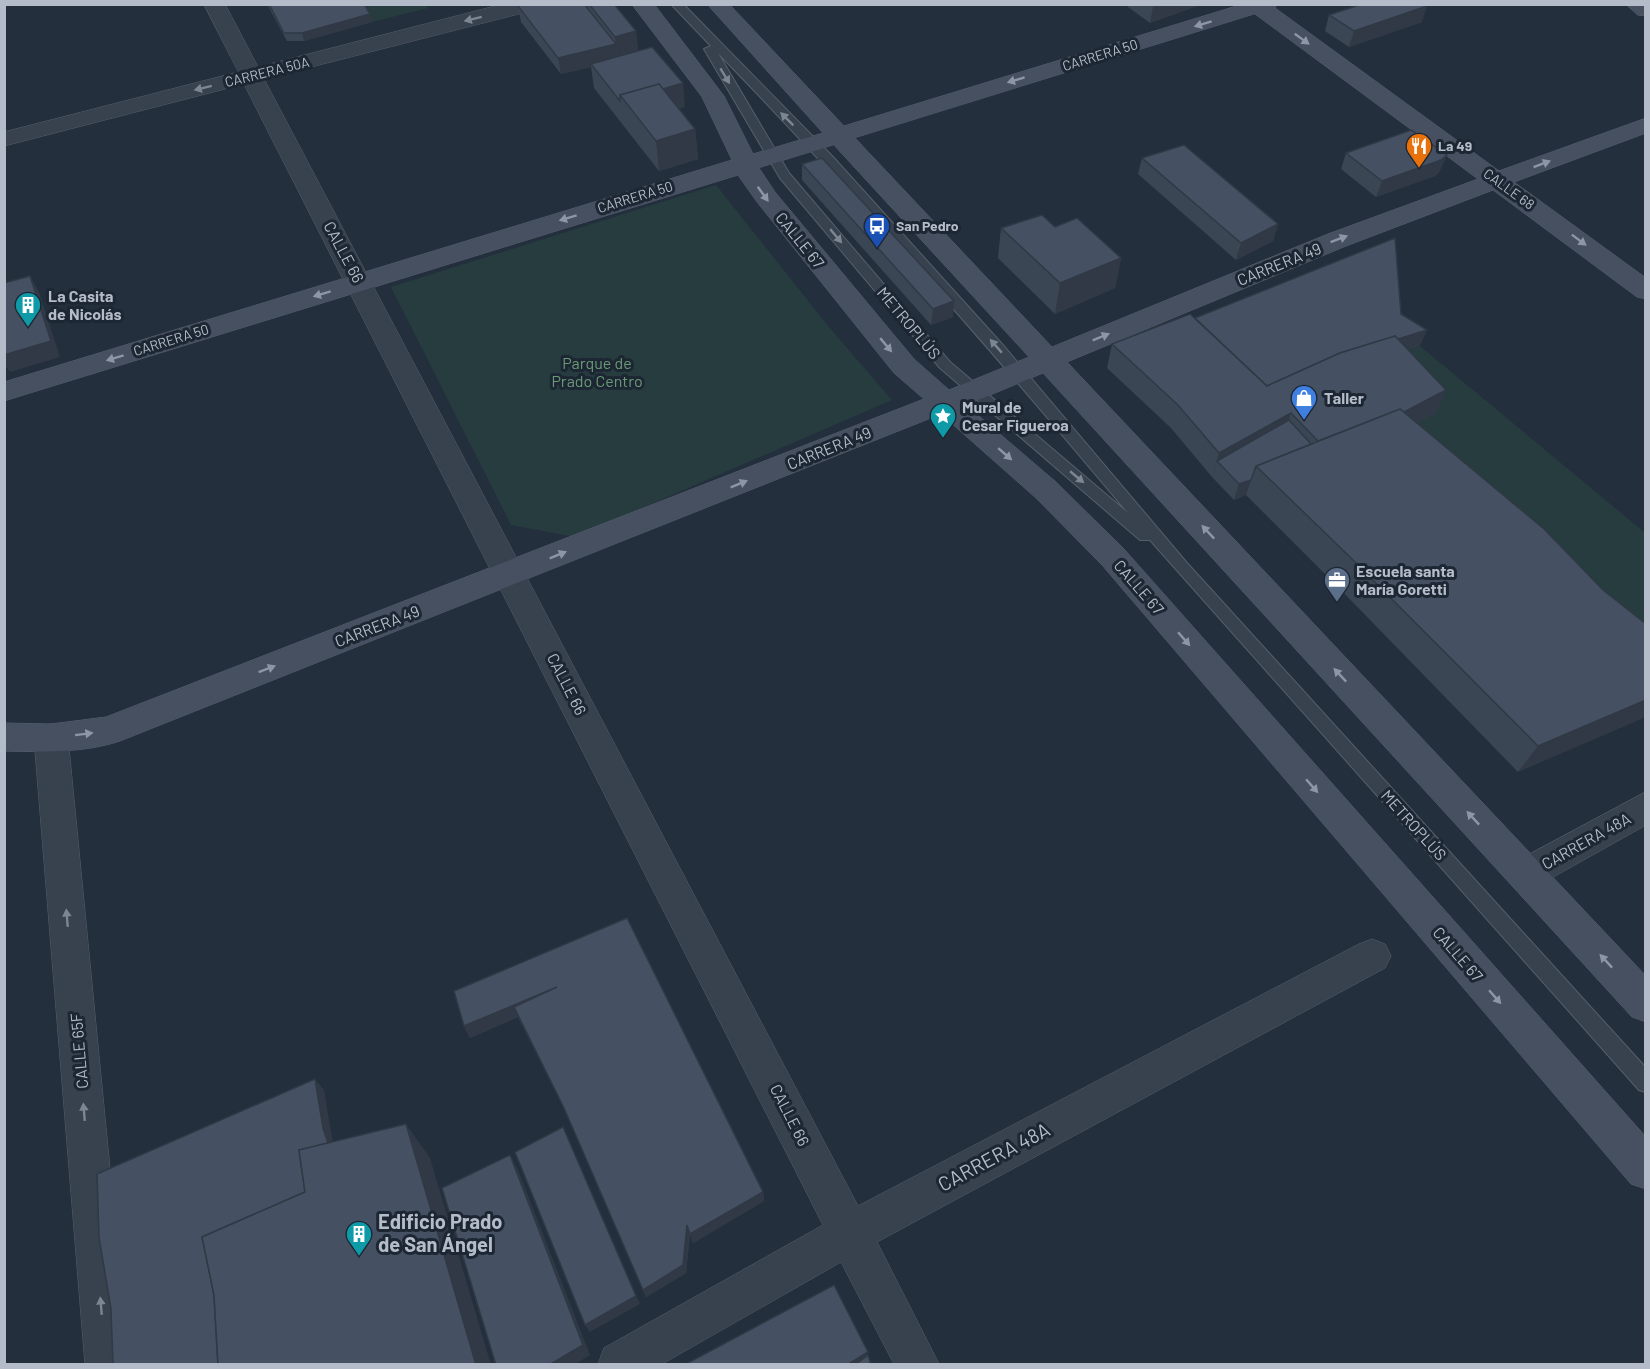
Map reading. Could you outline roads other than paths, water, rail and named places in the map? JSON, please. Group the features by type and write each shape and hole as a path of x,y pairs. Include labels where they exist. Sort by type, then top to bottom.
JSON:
{"street":[{"name":"CALLE 66","path":"214,4 851,1233 916,1365"},
{"name":"CARRERA 50A","path":"4,139 530,4"},
{"name":"CALLE 67","path":"642,4 713,96 744,163 777,212 897,357 960,397 1046,490 1113,557 1646,1169"},
{"path":"717,4 824,138 1047,360 1646,1004"},
{"path":"1636,4 1646,10"},
{"name":"CARRERA 50","path":"4,392 1260,5"},
{"name":"CALLE 68","path":"1260,5 1646,291"},
{"name":"CARRERA 49","path":"4,737 51,738 108,731 960,397 1337,240 1646,124"},
{"name":"CALLE 65F","path":"51,738 107,1365"},
{"name":"CARRERA 48A","path":"1526,874 1646,807"},
{"name":"CARRERA 48A","path":"620,1365 851,1233 1372,956"}],"lane":[{"name":"METROPLÚS","path":"676,4 696,26 824,138 1182,567 1646,1083"},
{"name":"METROPLÚS","path":"696,26 784,174 945,365 960,397 1182,567"}],"place":[{"name":"La 49","path":"1419,169"},
{"name":"San Pedro","path":"877,249"},
{"name":"La Casita de Nicolás","path":"28,328"},
{"name":"Taller","path":"1304,421"},
{"name":"Mural de Cesar Figueroa","path":"943,439"},
{"name":"Escuela santa María Goretti","path":"1337,603"},
{"name":"Edificio Prado de San Ángel","path":"359,1257"}],"park label":[{"name":"Parque de Prado Centro","path":"597,372"}]}
